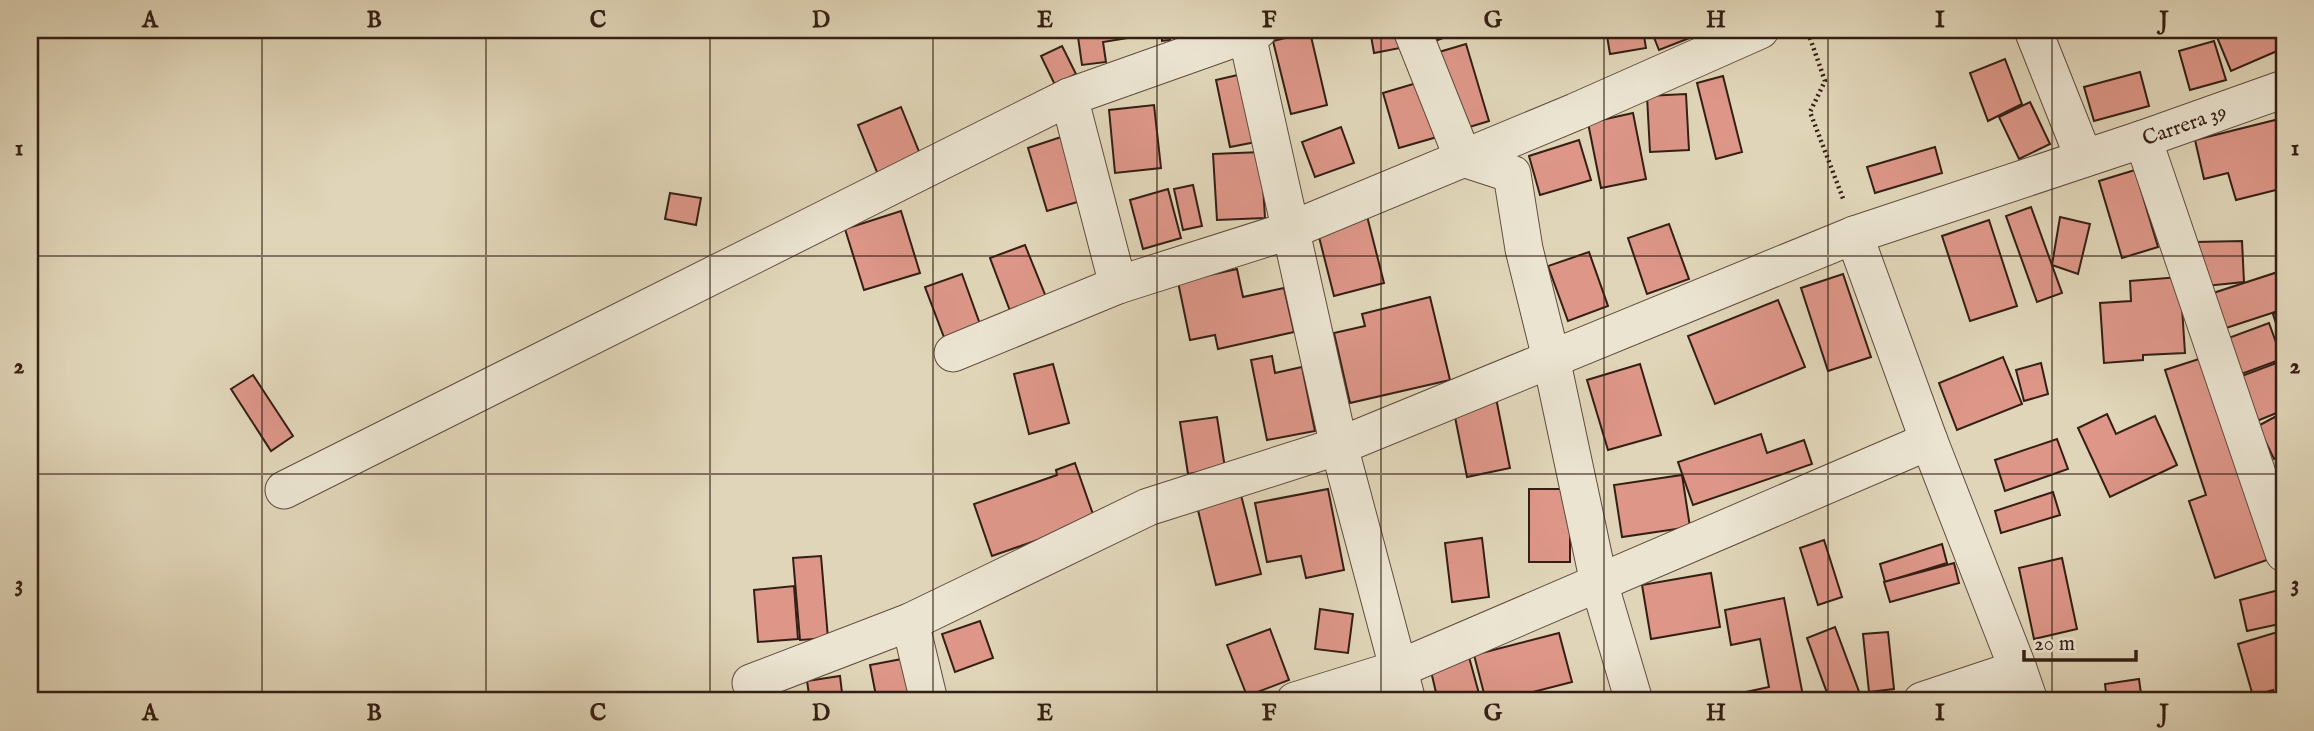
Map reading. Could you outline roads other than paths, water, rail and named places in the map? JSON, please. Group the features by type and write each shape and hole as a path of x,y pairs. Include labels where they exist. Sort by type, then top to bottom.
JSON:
{"street":[{"path":"1412,30 1463,158"},
{"path":"953,353 1118,285 1292,230 1575,112 1760,30"},
{"path":"2033,30 2084,158"},
{"path":"284,490 1069,97 1253,33 1339,446 1402,685"},
{"name":"Carrera 39","path":"751,683 910,622 1148,506 1339,446 1854,235 2284,89"},
{"path":"1069,97 1118,285"},
{"path":"2143,139 2284,554"},
{"path":"1463,158 1512,174 1524,249 1551,358 1599,583 1634,701"},
{"path":"1854,235 1929,441 2023,685 1922,701"},
{"path":"1295,701 1402,685 1599,583 1929,441"},
{"path":"910,622 929,701"}]}
